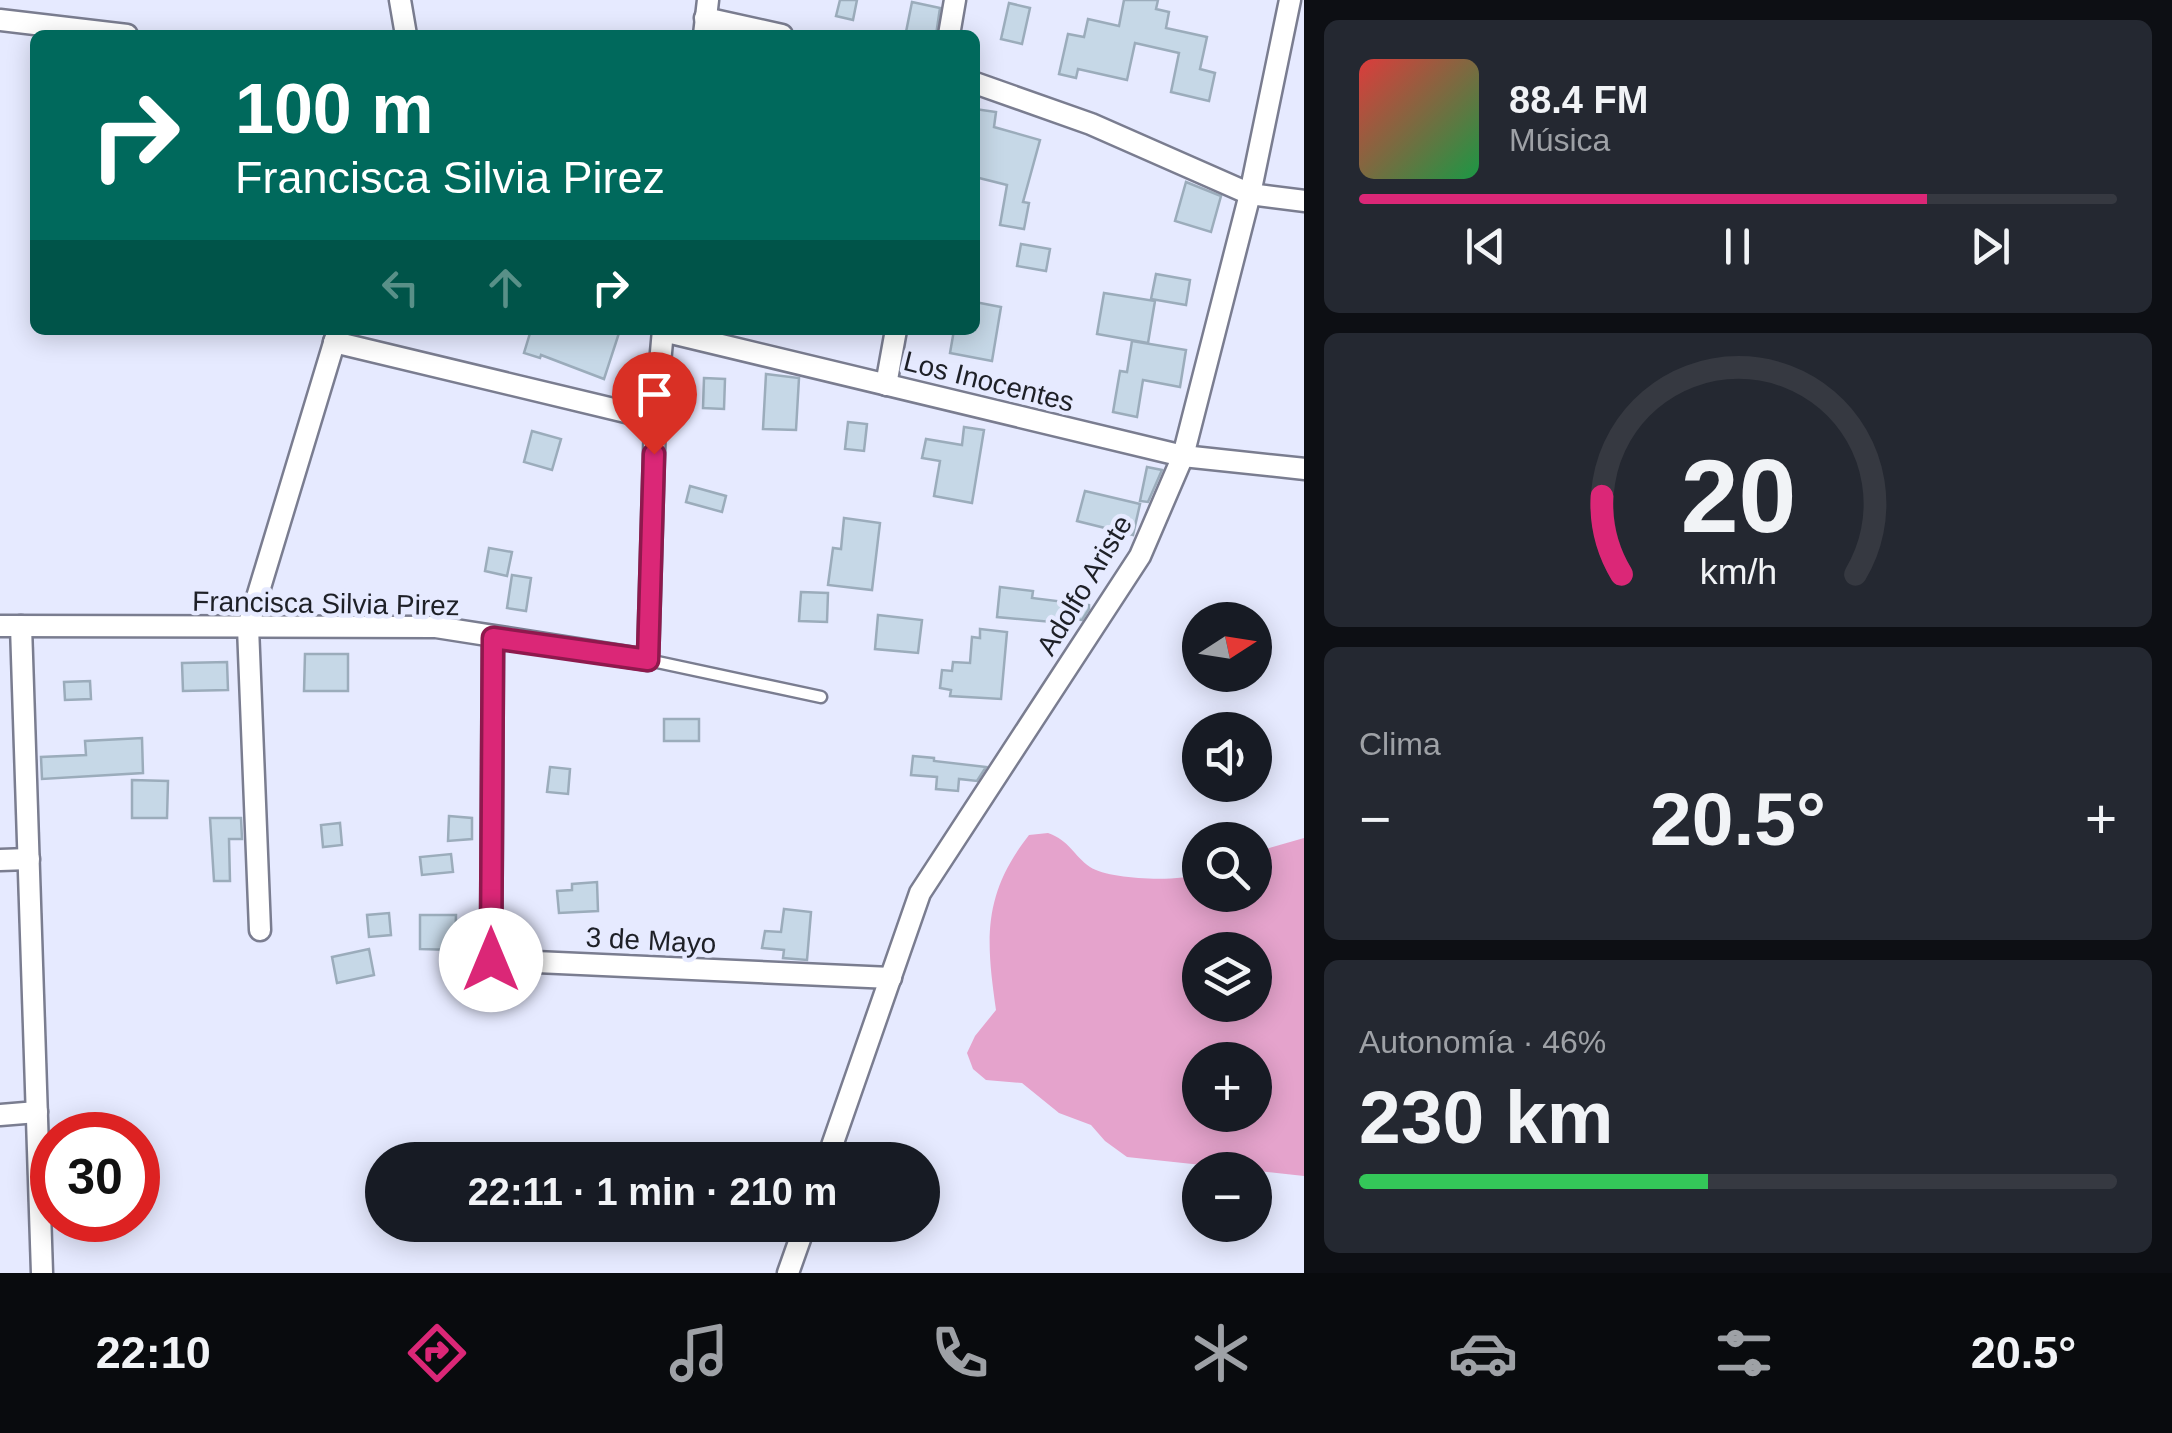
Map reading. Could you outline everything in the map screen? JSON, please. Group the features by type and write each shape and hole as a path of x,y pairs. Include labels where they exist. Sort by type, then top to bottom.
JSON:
{"street":[{"path":"400,0 405,30"},
{"path":"950,30 955,0"},
{"name":"Adolfo Ariste","path":"834,1142 920,893 1140,556 1183,456 1250,194 1290,0"},
{"path":"706,18 760,30"},
{"path":"0,20 85,30"},
{"path":"980,84 1091,124 1250,194 1304,201"},
{"path":"648,660 655,419 663,335"},
{"name":"Los Inocentes","path":"683,335 1183,456 1304,469"},
{"path":"886,385 895,335"},
{"path":"260,930 248,627 336,336 655,419"},
{"path":"11,626 29,859 37,1112"},
{"name":"Francisca Silvia Pirez","path":"11,626 436,627 648,660"},
{"name":"3 de Mayo","path":"493,638 491,960 891,978"},
{"path":"0,860 29,859"},
{"path":"0,1115 30,1113"},
{"path":"41,1242 42,1273"},
{"path":"788,1273 799,1242"}],"lane":[{"path":"648,660 821,696"}],"shaded area":[{"path":"1048,833 1100,871 1128,877 1182,878 1182,912 1272,912 1272,847 1304,838 1304,1176 1272,1173 1272,1152 1182,1152 1182,1163 1127,1157 1091,1125 1059,1113 1022,1083 986,1080 973,1069 967,1053 996,1010 990,962 991,919 995,898 1029,835"}],"building":[{"path":"840,0 857,0 853,20 836,16"},
{"path":"1124,0 1158,0 1156,9 1169,12 1166,28 1207,37 1200,69 1215,73 1209,101 1171,92 1179,53 1135,43 1127,80 1078,69 1076,78 1059,74 1068,34 1084,37 1088,19 1119,26"},
{"path":"912,2 940,8 937,30 906,30"},
{"path":"1009,3 1030,8 1022,44 1001,39"},
{"path":"980,110 996,112 994,127 1040,140 1023,202 1029,203 1024,229 1000,225 1007,185 980,178"},
{"path":"1186,182 1221,196 1211,232 1175,221"},
{"path":"1021,244 1050,249 1046,271 1017,266"},
{"path":"1156,274 1190,280 1186,305 1151,299"},
{"path":"1104,293 1155,301 1148,343 1097,334"},
{"path":"980,303 1001,307 992,361 950,353 953,335 980,335"},
{"path":"529,335 618,335 604,379 541,355 540,358 524,353"},
{"path":"1132,341 1186,350 1180,387 1143,380 1137,417 1113,412 1120,371 1127,372"},
{"path":"766,374 799,378 796,430 763,429"},
{"path":"704,378 725,379 724,409 703,408"},
{"path":"848,422 867,424 864,451 845,449"},
{"path":"964,427 984,430 972,503 934,496 940,461 922,458 926,439 962,445"},
{"path":"532,431 561,439 552,470 524,462"},
{"path":"1147,467 1162,470 1148,502 1140,501"},
{"path":"690,486 726,496 722,512 686,502"},
{"path":"1085,491 1140,504 1133,535 1077,521"},
{"path":"844,518 880,523 872,590 828,585 833,548 841,549"},
{"path":"489,548 512,552 507,576 485,571"},
{"path":"512,575 531,578 526,611 507,608"},
{"path":"1000,587 1033,591 1032,598 1089,605 1089,609 1082,620 1053,617 1052,622 997,617"},
{"path":"801,592 828,593 827,622 799,621"},
{"path":"878,615 922,620 918,653 875,649"},
{"path":"980,629 1007,632 1001,699 950,696 951,690 940,688 942,670 952,671 953,662 970,663 972,637 980,638"},
{"path":"305,654 348,654 348,691 304,691"},
{"path":"227,662 228,690 183,691 182,663"},
{"path":"90,681 91,699 65,700 64,682"},
{"path":"664,719 699,719 699,741 664,741"},
{"path":"142,738 143,773 42,779 41,757 86,755 85,741"},
{"path":"913,756 986,767 977,781 959,779 958,791 936,789 937,777 911,775"},
{"path":"550,767 570,769 568,794 547,792"},
{"path":"132,780 168,781 167,818 132,818"},
{"path":"449,816 472,818 472,839 448,841"},
{"path":"210,818 241,818 242,839 229,839 230,881 214,881"},
{"path":"340,823 342,845 323,847 321,825"},
{"path":"451,854 453,872 422,875 420,857"},
{"path":"597,882 598,911 559,913 557,891 572,890 572,884"},
{"path":"784,909 811,912 807,960 783,958 784,950 762,948 765,931 781,932"},
{"path":"389,913 391,935 369,937 367,915"},
{"path":"420,915 456,915 455,950 420,949"},
{"path":"369,949 374,975 337,983 332,957"}],"route":[{"path":"491,960 493,638 648,660 654,454"}]}
